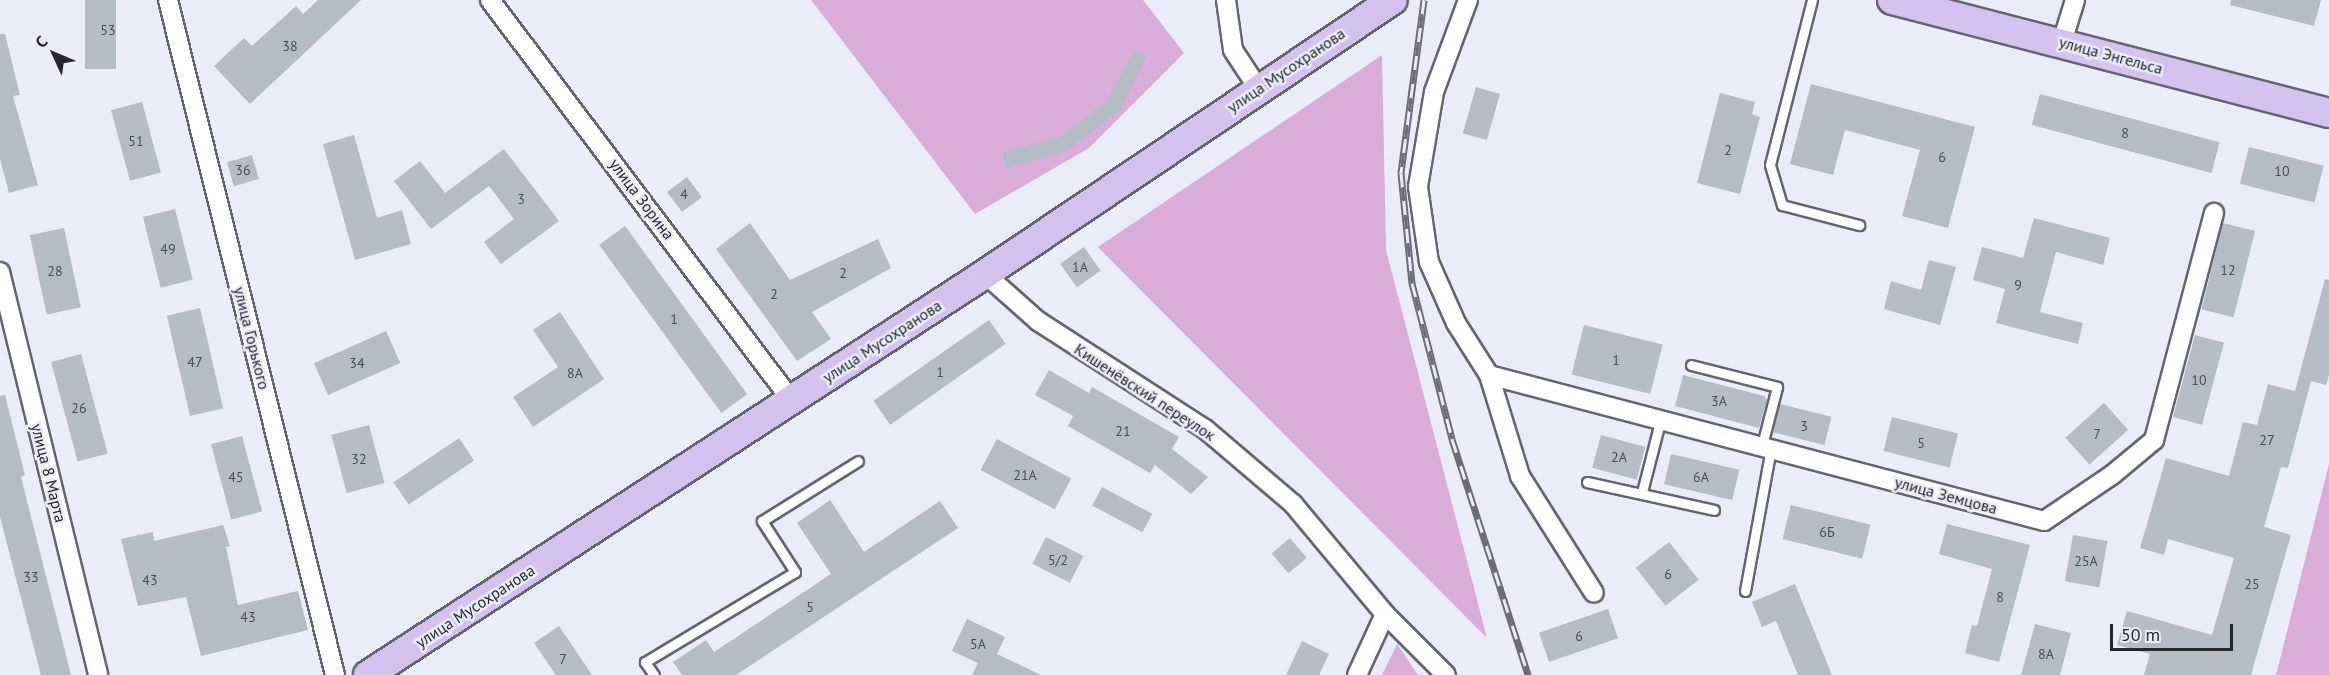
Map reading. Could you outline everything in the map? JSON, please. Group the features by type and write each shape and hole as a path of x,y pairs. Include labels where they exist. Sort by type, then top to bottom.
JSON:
{"main road":[{"name":"улица Мусохранова","path":"368,675 985,274 1258,88 1392,0"},
{"name":"улица Энгельса","path":"1892,0 2329,112"}],"street":[{"name":"улица Горького","path":"168,0 335,675"},
{"name":"улица Зорина","path":"490,0 792,401"},
{"path":"1226,0 1233,50 1258,88"},
{"path":"1468,0 1434,92 1418,187 1429,262 1456,323 1489,375 1520,476 1594,593"},
{"path":"2062,42 2074,0"},
{"name":"улица Земцова","path":"1489,375 1661,418 2044,521 2112,475 2154,440 2214,213"},
{"name":"улица 8 Марта","path":"0,272 98,675"},
{"name":"Кишенёвский переулок","path":"985,274 1038,321 1205,429 1293,504 1385,614 1446,675"},
{"path":"1357,675 1385,614"}],"lane":[{"path":"1812,0 1770,165 1782,205 1859,225"},
{"path":"1691,365 1778,387 1766,446 1745,591"},
{"path":"1642,492 1661,418"},
{"path":"654,675 645,662 795,572 762,521 858,461"},
{"path":"1587,482 1642,492 1714,510"}],"shaded area":[{"path":"811,0 1143,0 1184,53 1089,148 975,214"},
{"path":"1382,55 1386,250 1487,638 1098,247"},
{"path":"2329,464 2329,675 2276,675"},
{"path":"1397,644 1418,675 1382,675"}],"building":[{"path":"85,0 116,0 116,69 85,69"},
{"path":"318,0 361,0 250,104 214,66 244,38 252,46 296,6 303,14"},
{"path":"2231,0 2321,0 2314,26 2230,5"},
{"path":"0,34 5,34 20,95 13,96 38,185 9,193 0,159"},
{"path":"1134,51 1146,57 1119,112 1068,150 1006,169 1003,153 1060,137 1107,101"},
{"path":"1811,84 1975,127 1948,228 1902,216 1920,150 1845,130 1833,175 1790,164"},
{"path":"1476,87 1500,94 1487,140 1463,133"},
{"path":"1720,93 1755,102 1752,114 1760,117 1740,194 1697,183"},
{"path":"2040,94 2220,142 2211,173 2032,125"},
{"path":"142,102 161,173 130,181 111,110"},
{"path":"354,135 377,218 402,210 411,244 355,260 323,144"},
{"path":"2249,147 2324,166 2315,202 2240,184"},
{"path":"504,149 559,221 501,264 484,242 514,219 489,186 431,229 394,181 420,161 445,193"},
{"path":"252,155 259,179 234,186 227,162"},
{"path":"687,177 702,197 682,212 667,192"},
{"path":"175,209 193,280 161,288 143,217"},
{"path":"2034,218 2110,238 2103,265 2056,252 2040,312 2083,323 2078,344 1996,323 2005,289 1973,280 1982,247 2023,258"},
{"path":"750,223 790,280 878,239 891,268 812,312 831,339 797,361 716,249"},
{"path":"2223,223 2255,231 2233,317 2201,309"},
{"path":"625,226 747,394 721,413 599,245"},
{"path":"64,228 81,307 47,315 30,235"},
{"path":"1084,247 1101,271 1077,287 1060,264"},
{"path":"1929,260 1956,267 1940,325 1884,309 1891,281 1921,290"},
{"path":"2325,279 2329,280 2329,375 2326,385 2311,381 2288,468 2281,467 2264,527 2291,535 2251,675 2144,675 2150,654 2117,645 2127,611 2212,635 2234,558 2168,539 2164,555 2140,548 2166,458 2229,476 2243,422 2257,425 2268,384 2295,391"},
{"path":"200,308 223,408 190,416 167,316"},
{"path":"560,312 604,379 533,427 513,397 558,367 533,330"},
{"path":"989,320 1006,344 890,425 873,401"},
{"path":"1584,325 1663,345 1650,394 1572,374"},
{"path":"386,331 400,363 328,395 314,363"},
{"path":"2195,335 2224,343 2202,425 2173,417"},
{"path":"81,354 108,453 78,462 51,362"},
{"path":"1049,370 1089,393 1092,387 1179,437 1172,449 1208,477 1191,494 1155,465 1150,473 1068,426 1073,416 1035,395"},
{"path":"1683,375 1764,396 1767,400 1759,428 1675,406"},
{"path":"5,395 25,475 21,477 71,675 41,675 0,517 0,396"},
{"path":"2104,403 2128,430 2089,465 2065,438"},
{"path":"1780,404 1831,417 1824,445 1773,432"},
{"path":"1892,417 1958,433 1950,467 1884,451"},
{"path":"369,425 385,483 347,493 331,435"},
{"path":"1601,435 1645,447 1637,480 1592,468"},
{"path":"242,436 262,511 231,520 211,444"},
{"path":"459,438 474,460 409,505 394,482"},
{"path":"997,439 1071,478 1055,509 981,470"},
{"path":"1671,454 1739,470 1732,500 1664,484"},
{"path":"1102,487 1152,514 1142,532 1092,506"},
{"path":"830,500 864,552 940,501 958,528 736,675 682,675 673,662 706,640 714,652 831,574 797,523"},
{"path":"1791,505 1871,525 1862,559 1783,539"},
{"path":"1947,524 2030,545 1999,662 1965,653 1972,625 1977,626 1992,569 1939,554"},
{"path":"223,525 230,546 226,547 238,605 298,591 308,630 201,656 186,597 138,606 121,539 153,532 154,541"},
{"path":"2073,535 2107,541 2099,587 2065,581"},
{"path":"1046,537 1083,556 1070,583 1032,564"},
{"path":"1290,538 1307,558 1288,573 1272,553"},
{"path":"1669,542 1699,580 1665,606 1636,568"},
{"path":"1795,584 1832,675 1798,675 1776,621 1762,627 1752,602"},
{"path":"1608,609 1618,638 1549,662 1539,633"},
{"path":"967,619 1005,637 997,654 1041,675 972,675 978,663 952,651"},
{"path":"2035,624 2071,633 2060,675 2021,675"},
{"path":"559,626 592,675 556,675 534,643"},
{"path":"1302,641 1329,654 1319,675 1286,675"}],"railway":[{"path":"1424,0 1401,173 1412,283 1452,439 1528,675"}]}
